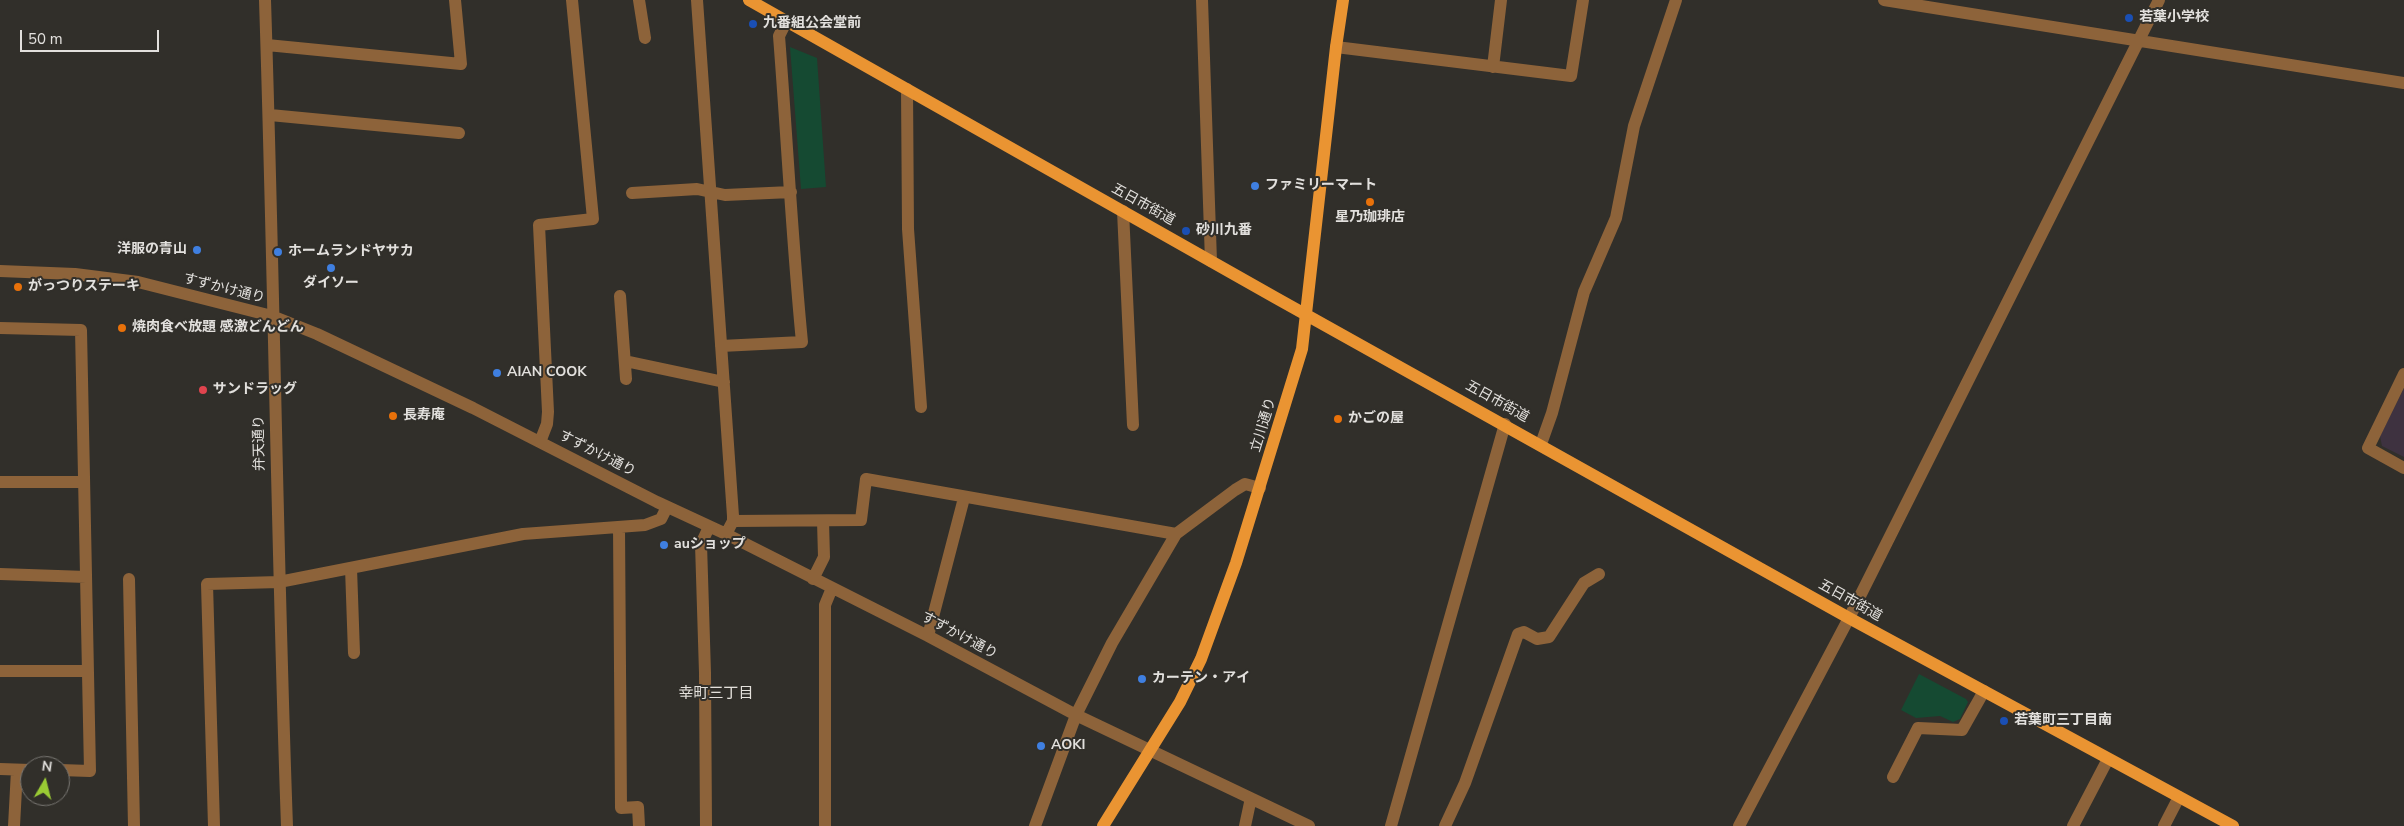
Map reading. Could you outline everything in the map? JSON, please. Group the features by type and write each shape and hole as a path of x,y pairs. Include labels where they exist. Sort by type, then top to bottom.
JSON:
{"main road":[{"name":"五日市街道","path":"749,0 1306,315 1541,444 1850,618 2232,826"},
{"name":"立川通り","path":"1102,826 1180,702 1201,658 1236,563 1302,349 1343,0"}],"street":[{"name":"弁天通り","path":"266,0 270,115 278,582 287,826"},
{"path":"267,45 461,64 454,0"},
{"path":"540,442 547,424 548,412 539,225 593,219 572,0"},
{"path":"639,0 645,38"},
{"path":"697,0 733,521 726,534"},
{"path":"1202,0 1210,261"},
{"path":"1493,67 1502,0"},
{"path":"1336,47 1571,76 1583,0"},
{"path":"1541,444 1552,413 1584,292 1616,218 1634,126 1676,0"},
{"path":"1884,0 2404,82"},
{"path":"1739,826 1850,618 2159,0"},
{"path":"721,346 802,342 795,272 780,36 787,20"},
{"path":"907,89 908,229 921,407"},
{"path":"270,115 459,133"},
{"path":"632,192 697,189 725,195 791,192"},
{"path":"1123,211 1133,425"},
{"name":"すずかけ通り","path":"0,271 75,274 138,282 272,316 392,369 928,636 1076,715 1152,749 1309,826"},
{"path":"620,296 626,379"},
{"path":"0,328 80,330 90,770 70,770"},
{"path":"625,361 724,382"},
{"path":"2404,374 2368,448 2404,468"},
{"path":"1391,826 1505,424"},
{"path":"733,521 861,520 866,480 1176,534"},
{"path":"0,482 84,482"},
{"path":"1035,826 1076,715 1112,643 1176,534 1245,484 1260,488"},
{"path":"928,636 964,498"},
{"path":"214,826 207,584 278,582 523,534 645,524 662,519 667,507"},
{"path":"813,579 824,557 823,521"},
{"path":"619,527 621,808 638,807 639,826"},
{"path":"706,826 702,544 709,527"},
{"path":"351,568 354,653"},
{"path":"0,574 86,577"},
{"path":"1446,826 1465,783 1518,634 1524,632 1537,639 1549,637 1584,583 1599,574"},
{"path":"129,579 134,826"},
{"path":"825,826 824,605 832,588"},
{"path":"0,671 88,672"},
{"path":"1893,777 1918,728 1962,730 1984,691"},
{"path":"2073,826 2108,759"},
{"path":"0,769 20,770"},
{"path":"14,826 16,770"},
{"path":"2164,826 2179,797"},
{"path":"1245,826 1251,798"}],"shaded area":[{"path":"2404,388 2404,457 2382,446 2380,436"}],"green space":[{"path":"790,47 817,58 826,187 801,189"},
{"path":"1919,674 1966,699 1968,702 1960,719 1953,722 1940,716 1916,718 1901,710"}],"place":[{"name":"若葉小学校","path":"2129,18"},
{"name":"九番組公会堂前","path":"753,24"},
{"name":"ファミリーマート","path":"1255,186"},
{"name":"星乃珈琲店","path":"1370,202"},
{"name":"砂川九番","path":"1186,231"},
{"name":"洋服の青山","path":"197,250"},
{"name":"ホームランドヤサカ","path":"278,252"},
{"name":"ダイソー","path":"331,268"},
{"name":"がっつりステーキ","path":"18,287"},
{"name":"焼肉食べ放題 感激どんどん","path":"122,328"},
{"name":"AIAN COOK","path":"497,373"},
{"name":"サンドラッグ","path":"203,390"},
{"name":"長寿庵","path":"393,416"},
{"name":"かごの屋","path":"1338,419"},
{"name":"auショップ","path":"664,545"},
{"name":"カーテン・アイ","path":"1142,679"},
{"name":"若葉町三丁目南","path":"2004,721"},
{"name":"AOKI","path":"1041,746"}],"district":[{"name":"幸町三丁目","path":"716,694"}]}
